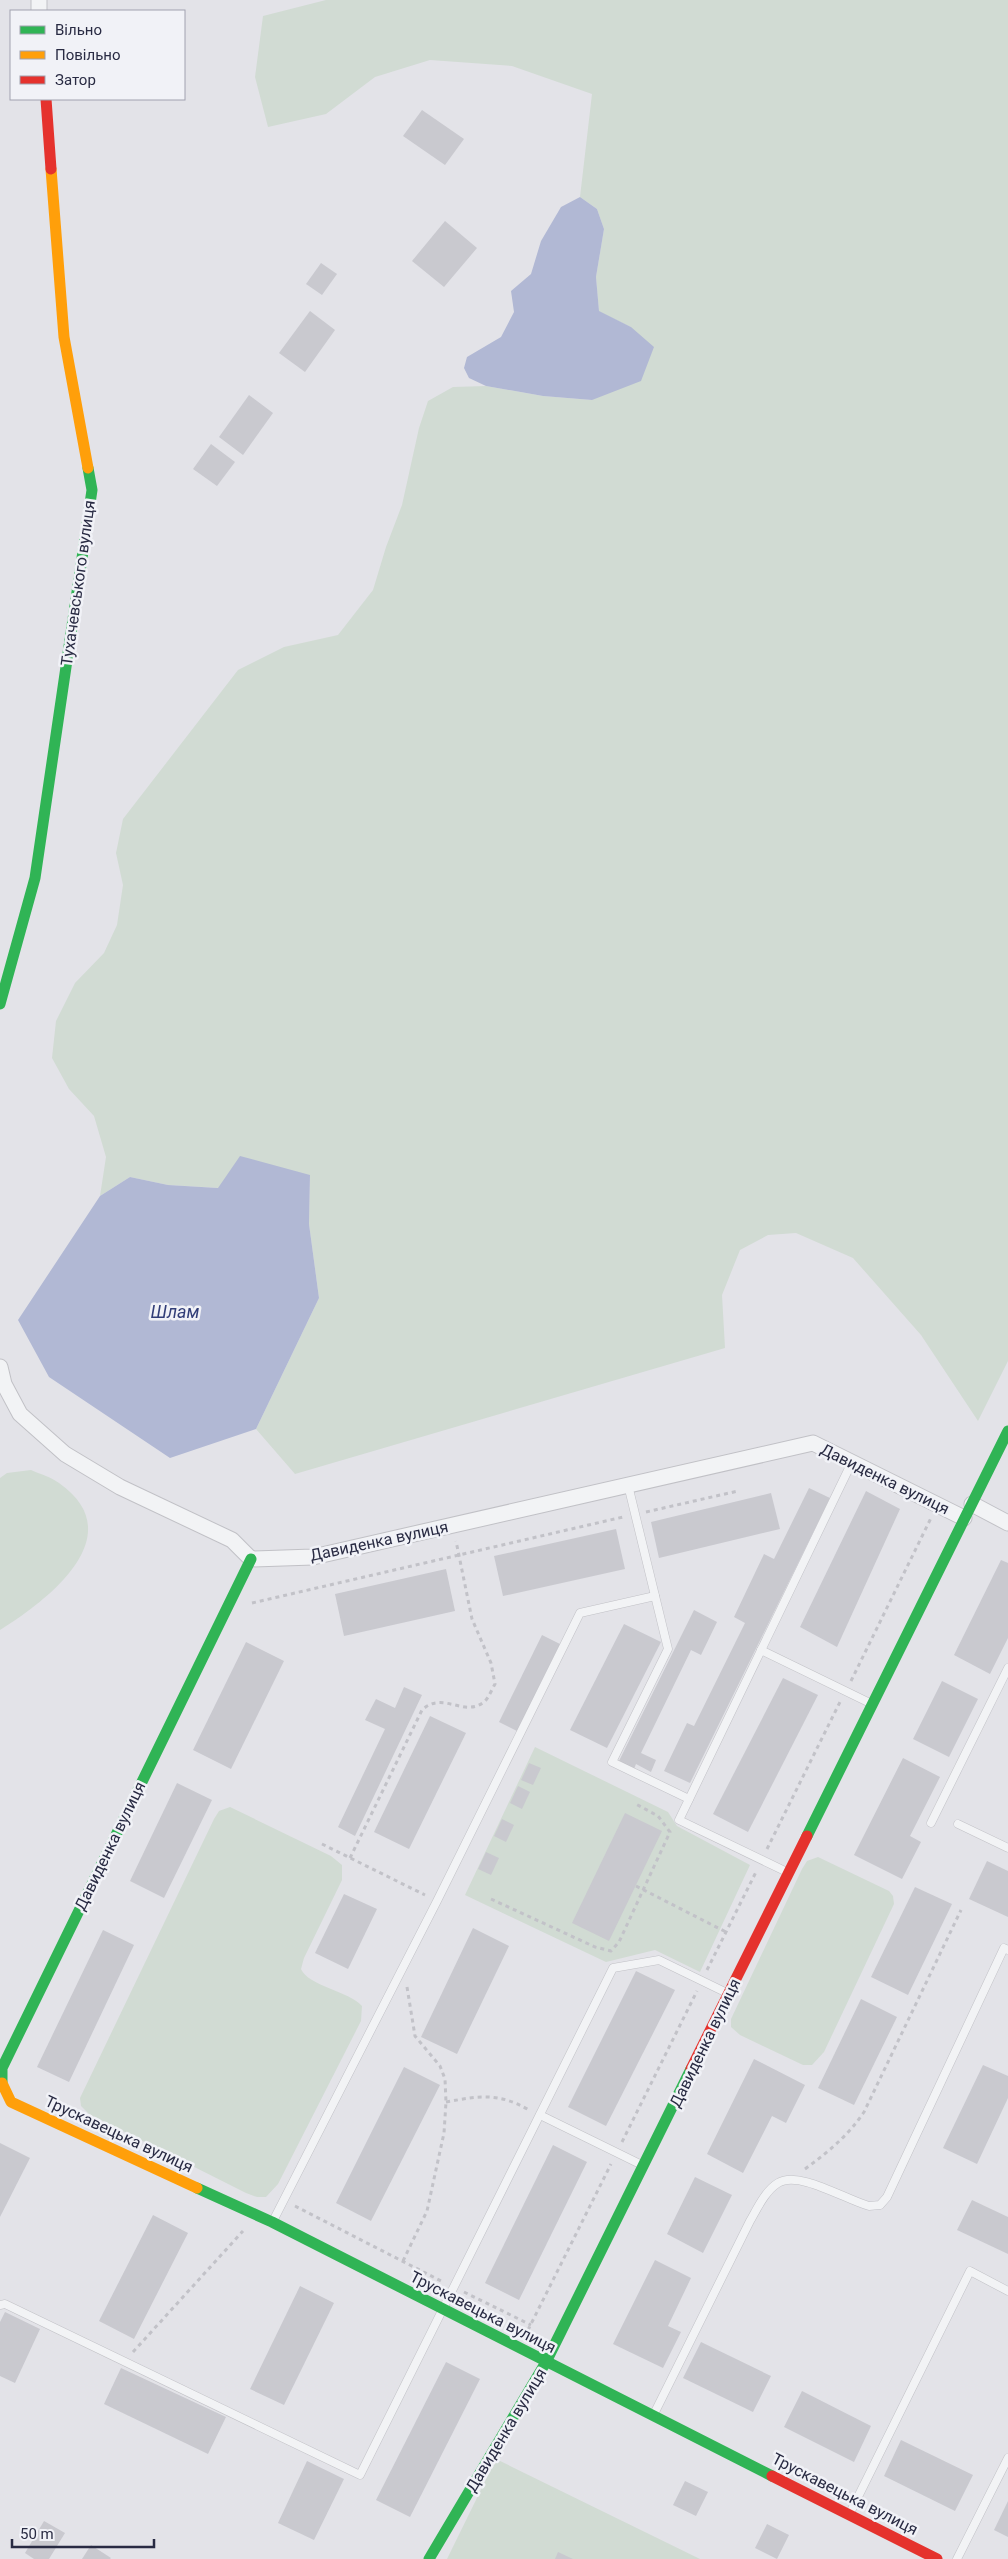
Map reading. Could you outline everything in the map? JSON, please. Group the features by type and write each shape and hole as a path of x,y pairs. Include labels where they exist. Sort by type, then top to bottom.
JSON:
{"street":[{"name":"Тухачевського вулиця","path":"0,1004 35,878 92,490 64,337 46,100"},
{"path":"0,1367 4,1384 20,1414 65,1454 120,1487 232,1540 250,1559"},
{"name":"Давиденка вулиця","path":"429,2559 546,2362 1007,1434"},
{"name":"Давиденка вулиця","path":"9,2104 2,2087 2,2068 250,1559 313,1557 813,1443 964,1518"},
{"path":"972,1504 1008,1522"},
{"name":"Трускавецька вулиця","path":"9,2104 272,2222 442,2310 937,2559"}],"lane":[{"path":"789,1873 679,1820 852,1462"},
{"path":"628,1485 668,1649 612,1762 689,1799"},
{"path":"272,2222 437,1901 580,1613 655,1596"},
{"path":"761,1650 872,1704"},
{"path":"932,1823 1008,1668"},
{"path":"958,1824 1008,1848"},
{"path":"653,2416 750,2221 765,2197 777,2183 793,2178 854,2202 869,2206 880,2205 896,2181 1004,1948 1008,1950"},
{"path":"0,2305 5,2304 360,2475 613,1968 660,1960 729,1994"},
{"path":"540,2115 644,2166"},
{"path":"849,2515 970,2271 1008,2290"},
{"path":"957,2559 1008,2458"}],"path":[{"path":"225,1610 738,1491"},
{"path":"519,2349 938,1505"},
{"path":"350,1858 422,1710 429,1702 442,1701 455,1706 471,1707 485,1702 495,1684 491,1663 472,1619 452,1525"},
{"path":"491,1899 601,1950 611,1951 619,1942 670,1832 658,1816 634,1803"},
{"path":"322,1844 437,1901"},
{"path":"636,1886 726,1932"},
{"path":"793,2178 842,2139 864,2112 962,1910"},
{"path":"403,2261 427,2211 444,2133 446,2102 445,2079 440,2066 415,2036 404,1966"},
{"path":"446,2102 494,2096 514,2101 540,2115"},
{"path":"283,2200 531,2325"},
{"path":"124,2362 257,2216"}],"shaded area":[{"path":"326,0 1008,0 1008,1361 978,1421 921,1335 853,1258 796,1233 768,1235 740,1250 722,1295 725,1348 295,1474 256,1429 319,1298 309,1224 310,1175 219,1188 168,1185 130,1177 100,1196 106,1157 94,1116 69,1089 52,1058 56,1021 75,983 104,953 117,925 123,885 116,853 123,819 238,670 284,647 338,635 373,590 386,547 402,505 419,428 428,401 453,387 486,386 543,396 592,400 631,327 599,312 596,277 604,229 597,209 580,197 592,94 512,66 430,60 375,77 326,114 268,127 255,77 263,16"},
{"path":"31,1470 59,1483 80,1503 88,1524 86,1544 75,1565 59,1584 40,1602 0,1630 0,1478 7,1473"},
{"path":"535,1747 668,1812 677,1826 750,1865 700,1972 655,1950 606,1962 465,1895"},
{"path":"230,1807 331,1856 342,1865 342,1880 304,1958 301,1969 312,1980 348,1996 362,2006 361,2021 278,2184 266,2197 257,2197 246,2193 89,2114 81,2106 80,2098 214,1819 219,1811"},
{"path":"818,1857 889,1891 893,1896 894,1904 824,2052 812,2065 803,2065 740,2035 731,2027 731,2019 802,1869 807,1861"},
{"path":"496,2459 700,2559 447,2559"}],"water":[{"path":"580,197 597,209 604,229 596,277 599,311 631,327 654,347 641,381 592,400 543,396 486,386 469,378 464,368 467,357 501,337 514,312 511,291 531,274 541,241 561,207"},
{"name":"Шлам","path":"240,1156 310,1175 309,1224 319,1298 256,1429 170,1458 49,1377 18,1320 100,1196 130,1177 168,1185 218,1188"}],"building":[{"path":"422,110 464,139 445,165 403,136"},
{"path":"445,221 477,248 444,287 412,261"},
{"path":"321,263 337,274 322,295 306,284"},
{"path":"310,311 335,330 305,372 279,353"},
{"path":"249,395 273,413 243,455 219,437"},
{"path":"211,444 235,462 217,486 193,469"},
{"path":"809,1488 830,1498 690,1783 664,1771 687,1723 694,1726 745,1623 734,1617 764,1554 774,1559"},
{"path":"866,1491 900,1509 837,1647 800,1627"},
{"path":"771,1493 780,1529 659,1558 651,1522"},
{"path":"616,1529 625,1569 503,1596 494,1556"},
{"path":"1001,1560 1008,1563 1008,1638 990,1674 954,1655"},
{"path":"446,1569 455,1611 344,1636 335,1594"},
{"path":"694,1610 717,1622 701,1655 691,1650 641,1753 656,1760 651,1772 636,1764 634,1769 619,1761"},
{"path":"624,1624 661,1642 607,1748 570,1730"},
{"path":"542,1635 560,1644 517,1731 499,1722"},
{"path":"246,1642 284,1661 231,1769 193,1750"},
{"path":"783,1678 818,1695 748,1832 713,1814"},
{"path":"942,1681 978,1699 949,1757 913,1739"},
{"path":"404,1687 422,1695 355,1836 338,1827 385,1729 365,1720 376,1699 395,1708"},
{"path":"430,1716 466,1733 409,1849 374,1832"},
{"path":"903,1758 940,1777 910,1836 921,1842 902,1879 854,1855"},
{"path":"529,1763 541,1768 533,1785 521,1780"},
{"path":"177,1783 212,1800 164,1898 130,1881"},
{"path":"518,1786 530,1792 522,1809 510,1803"},
{"path":"625,1813 662,1831 609,1941 572,1923"},
{"path":"502,1819 514,1825 506,1842 494,1836"},
{"path":"486,1852 499,1858 491,1875 478,1869"},
{"path":"987,1861 1008,1871 1008,1917 969,1899"},
{"path":"915,1887 952,1904 908,1995 871,1977"},
{"path":"344,1894 377,1909 348,1969 315,1953"},
{"path":"473,1928 509,1946 457,2054 421,2037"},
{"path":"103,1930 134,1945 69,2082 37,2067"},
{"path":"636,1971 675,1990 606,2126 568,2107"},
{"path":"861,1999 897,2017 854,2105 818,2088"},
{"path":"754,2059 805,2085 786,2123 772,2116 743,2173 707,2154"},
{"path":"983,2065 1008,2076 1008,2098 977,2164 943,2148"},
{"path":"404,2067 440,2085 371,2221 336,2203"},
{"path":"0,2143 30,2158 0,2217"},
{"path":"553,2145 587,2162 519,2300 485,2283"},
{"path":"695,2177 732,2195 703,2253 667,2234"},
{"path":"972,2200 1008,2217 1008,2254 957,2230"},
{"path":"153,2215 188,2233 134,2339 99,2321"},
{"path":"655,2260 691,2278 668,2326 681,2332 663,2368 613,2344"},
{"path":"300,2286 334,2303 284,2405 250,2389"},
{"path":"5,2312 40,2329 15,2383 0,2376 0,2322"},
{"path":"701,2342 771,2376 753,2412 683,2378"},
{"path":"446,2362 480,2379 410,2517 376,2500"},
{"path":"121,2368 226,2417 208,2454 104,2404"},
{"path":"802,2391 871,2426 854,2462 784,2427"},
{"path":"901,2440 973,2475 955,2511 884,2476"},
{"path":"307,2461 344,2479 314,2540 278,2523"},
{"path":"685,2481 708,2492 696,2516 673,2505"},
{"path":"1008,2501 1008,2537 994,2530"},
{"path":"44,2521 65,2533 49,2559 34,2559 25,2553"},
{"path":"767,2524 789,2535 777,2559 755,2548"},
{"path":"91,2545 111,2558 82,2559"},
{"path":"558,2552 573,2559 555,2559"}],"traffic: fast":[{"path":"0,1004 35,878 92,490 88,468"},
{"path":"807,1836 1008,1431"},
{"path":"2,2083 2,2068 251,1559"},
{"path":"429,2559 546,2362 691,2069"},
{"path":"197,2188 272,2222 772,2476"}],"traffic: slow":[{"path":"51,169 64,337 88,468"},
{"path":"2,2083 11,2102 197,2188"}],"traffic: jam":[{"path":"46,100 51,169"},
{"path":"691,2069 807,1836"},
{"path":"772,2476 937,2559"}]}
